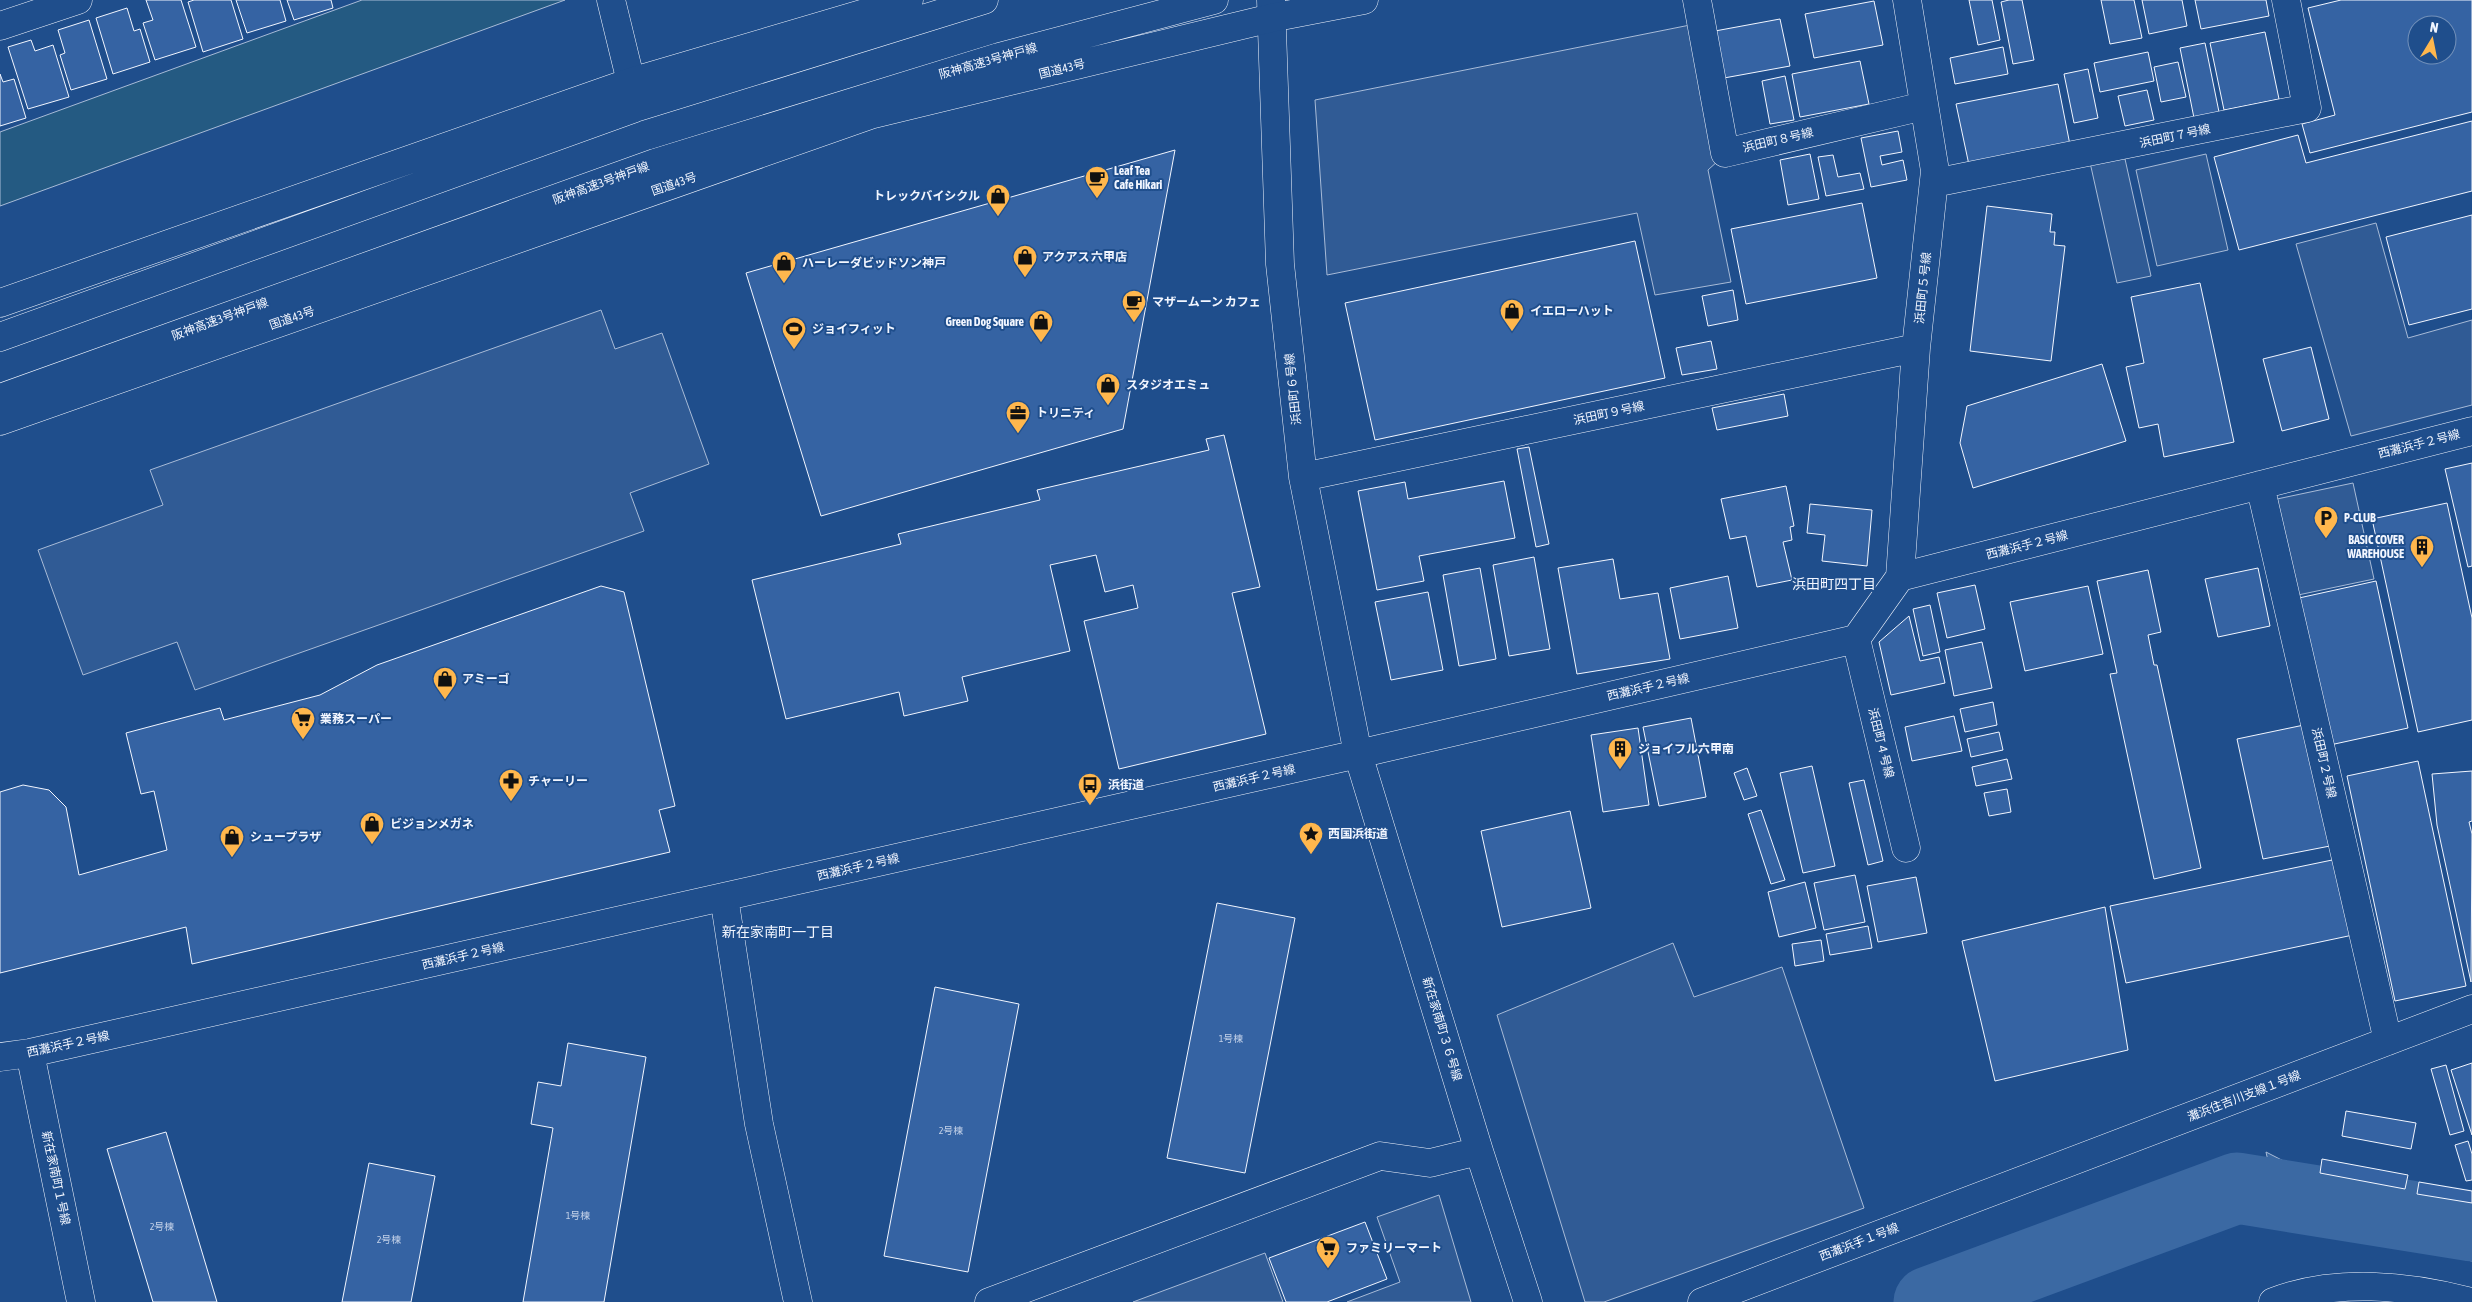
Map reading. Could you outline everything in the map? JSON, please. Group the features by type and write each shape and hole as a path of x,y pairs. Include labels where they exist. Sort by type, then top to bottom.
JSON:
{"main road":[{"path":"0,26 78,0"},
{"path":"611,0 631,82"},
{"path":"0,303 631,82 909,0"},
{"path":"0,337 635,108 984,0"},
{"name":"阪神高速3号神戸線","path":"0,398 655,163 999,57 1214,0"},
{"name":"国道43号","path":"0,421 870,115 1271,9 1364,0"},
{"name":"浜田町８号線","path":"1697,0 1725,153 1924,106"},
{"name":"浜田町５号線","path":"1900,577 1916,348 1935,171 1907,0"},
{"name":"浜田町７号線","path":"1934,183 2307,108 2286,0"},
{"name":"浜田町６号線","path":"1271,9 1280,264 1303,477 1358,754"},
{"name":"浜田町９号線","path":"1303,477 1916,348"},
{"name":"西灘浜手２号線","path":"1900,577 2472,431"},
{"name":"浜田町２号線","path":"2260,485 2388,1041"},
{"path":"1856,639 1900,577"},
{"name":"西灘浜手２号線","path":"0,1057 30,1053 724,897 1856,639"},
{"name":"浜田町４号線","path":"1856,639 1906,848"},
{"name":"新在家南町３６号線","path":"1358,754 1479,1151 1528,1302"},
{"path":"724,897 759,1124 798,1302"},
{"name":"灘浜住吉川支線１号線","path":"2016,1183 2472,1009"},
{"name":"新在家南町１号線","path":"30,1053 81,1302"},
{"path":"989,1302 1380,1156 1430,1163 1479,1151"},
{"name":"西灘浜手１号線","path":"1702,1302 2016,1183"},
{"path":"2273,1302 2287,1296 2357,1286 2430,1291 2471,1302"}],"shaded area":[{"path":"362,0 565,0 0,206 0,132"},
{"path":"1690,25 1719,160 1708,170 1731,282 1655,295 1637,213 1327,275 1315,100"},
{"path":"2123,150 2151,276 2117,283 2089,158"},
{"path":"2206,154 2228,250 2157,266 2136,170"},
{"path":"2376,223 2408,338 2472,320 2472,405 2351,436 2296,244"},
{"path":"601,310 615,349 662,333 709,464 630,493 644,531 195,690 177,642 83,675 38,550 163,505 150,470"},
{"name":"P-CLUB","path":"2353,483 2374,579 2298,595 2277,499"},
{"path":"1673,943 1694,997 1782,967 1864,1208 1604,1302 1585,1302 1497,1015"},
{"path":"2266,1152 2307,1173 2472,1206 2472,1261 2281,1221"},
{"path":"1439,1195 1471,1302 1347,1302 1400,1282 1377,1217"},
{"path":"1265,1253 1283,1302 1133,1302"}],"building":[{"path":"146,0 181,0 196,47 155,60 143,23 153,20"},
{"path":"194,0 231,0 243,39 203,52 188,2"},
{"path":"236,0 280,0 286,21 247,33"},
{"path":"287,0 331,0 333,8 294,20"},
{"path":"1969,0 1992,0 2000,40 1978,45"},
{"path":"2022,0 2034,60 2013,64 2001,2"},
{"path":"2101,0 2134,0 2142,38 2110,44"},
{"path":"2142,0 2182,0 2187,26 2149,34"},
{"path":"2195,0 2266,0 2269,16 2201,29"},
{"path":"2341,0 2472,0 2472,112 2310,153 2302,124 2335,115 2308,8"},
{"path":"1874,1 1883,45 1814,58 1805,14"},
{"path":"127,8 134,31 140,29 150,62 113,74 96,18"},
{"path":"1780,19 1790,66 1724,78 1715,31"},
{"path":"89,20 107,79 71,90 60,55 65,53 58,30"},
{"path":"2265,32 2279,99 2224,110 2210,43"},
{"path":"31,40 35,51 53,45 69,97 28,109 8,47"},
{"path":"2205,43 2219,112 2194,118 2180,48"},
{"path":"2003,47 2008,74 1955,84 1950,58"},
{"path":"2148,52 2154,81 2100,92 2094,63"},
{"path":"1860,61 1869,104 1800,117 1792,74"},
{"path":"2178,62 2186,97 2161,102 2154,67"},
{"path":"2088,69 2098,118 2074,123 2064,74"},
{"path":"0,74 3,82 14,79 26,118 0,126"},
{"path":"1785,76 1794,120 1770,124 1762,81"},
{"path":"2058,84 2070,145 1969,165 1956,104"},
{"path":"2147,90 2154,120 2125,126 2118,96"},
{"path":"2472,121 2472,191 2239,250 2214,157 2298,135 2306,163"},
{"path":"1898,131 1902,152 1880,156 1882,165 1903,160 1907,180 1871,187 1861,138"},
{"path":"1175,150 1123,429 821,516 746,273"},
{"path":"1810,154 1819,199 1788,205 1780,160"},
{"path":"1833,155 1838,177 1860,173 1864,189 1826,196 1818,157"},
{"path":"1862,203 1877,278 1746,304 1731,229"},
{"path":"1987,206 2052,214 2050,232 2055,232 2054,245 2065,246 2051,361 1970,351"},
{"path":"2472,215 2472,309 2409,325 2386,237"},
{"path":"1635,241 1665,378 1375,440 1345,303"},
{"path":"2200,283 2234,442 2164,457 2158,424 2139,428 2126,367 2144,363 2131,297"},
{"path":"1733,290 1738,320 1708,326 1702,296"},
{"path":"1711,341 1717,369 1682,375 1676,348"},
{"path":"2311,347 2329,419 2282,431 2263,359"},
{"path":"2102,364 2126,441 1973,488 1960,443 1967,406"},
{"path":"1784,394 1788,416 1717,430 1712,408"},
{"path":"1224,435 1260,587 1232,593 1266,734 1119,769 1084,621 1138,608 1133,585 1105,592 1096,555 1050,565 1070,651 962,677 968,701 904,716 899,692 786,719 752,580 901,544 898,534 1040,500 1037,490 1209,450 1206,439"},
{"path":"1529,447 1549,544 1536,547 1517,449"},
{"path":"2472,463 2472,566 2468,567 2445,469"},
{"path":"1504,481 1515,538 1419,556 1424,581 1377,590 1358,491 1405,482 1408,499"},
{"path":"1786,486 1794,526 1790,527 1792,540 1783,542 1792,580 1757,587 1746,536 1730,539 1721,499"},
{"name":"BASIC COVER WAREHOUSE","path":"2447,503 2472,618 2472,720 2418,732 2372,519"},
{"path":"1810,504 1872,510 1867,566 1822,561 1825,535 1807,533"},
{"path":"1534,557 1550,649 1509,656 1493,565"},
{"path":"1613,559 1620,599 1658,593 1670,659 1577,674 1558,568"},
{"path":"1480,568 1496,659 1459,666 1443,575"},
{"path":"2258,568 2270,626 2218,637 2205,579"},
{"path":"2148,570 2161,632 2148,635 2154,665 2157,665 2201,868 2154,879 2110,674 2117,673 2097,581"},
{"path":"1728,576 1738,628 1680,639 1670,588"},
{"path":"2376,581 2408,728 2330,745 2299,598"},
{"path":"1975,585 1985,629 1947,638 1937,593"},
{"path":"601,586 624,592 675,806 659,810 670,852 192,964 186,927 0,973 0,792 23,785 49,790 66,807 79,875 167,850 154,791 141,794 126,733 220,708 224,720 320,695 377,665"},
{"path":"2088,586 2103,654 2025,671 2010,602"},
{"path":"1428,592 1443,670 1391,680 1375,602"},
{"path":"1930,605 1940,652 1923,656 1913,609"},
{"path":"1909,616 1920,661 1939,657 1945,683 1891,695 1879,642"},
{"path":"1982,642 1992,688 1954,696 1945,650"},
{"path":"1993,702 1997,725 1965,732 1960,709"},
{"path":"1954,716 1962,751 1912,761 1905,727"},
{"path":"1691,718 1706,797 1659,806 1643,727"},
{"path":"2304,725 2330,846 2263,859 2237,739"},
{"name":"ジョイフル六甲南","path":"1638,728 1649,805 1603,812 1591,735"},
{"path":"1999,732 2003,750 1971,757 1967,739"},
{"path":"2007,759 2012,779 1976,786 1972,767"},
{"path":"2418,761 2466,986 2395,1001 2347,776"},
{"path":"1812,766 1835,866 1803,873 1780,773"},
{"path":"1747,768 1757,796 1744,800 1734,773"},
{"path":"2472,771 2472,821 2469,822 2472,834 2471,982 2437,825 2432,774"},
{"path":"1864,780 1883,861 1868,865 1849,783"},
{"path":"2007,789 2011,812 1989,816 1984,793"},
{"path":"1761,810 1785,880 1771,884 1748,814"},
{"path":"1570,811 1591,908 1502,927 1481,831"},
{"path":"2337,859 2353,935 2126,983 2110,906"},
{"path":"1855,875 1865,922 1824,930 1814,883"},
{"path":"1916,877 1927,933 1878,942 1867,886"},
{"path":"1805,882 1816,928 1779,937 1768,892"},
{"path":"1217,903 1295,918 1245,1173 1167,1158"},
{"path":"2105,907 2128,1050 1995,1081 1962,941"},
{"path":"1868,926 1872,948 1830,955 1826,934"},
{"path":"1821,940 1824,961 1795,966 1792,944"},
{"path":"935,987 1019,1004 968,1272 884,1256"},
{"path":"568,1043 646,1057 604,1302 523,1302 553,1128 531,1124 538,1082 561,1086"},
{"path":"2472,1063 2472,1135 2451,1070"},
{"path":"2446,1065 2464,1131 2450,1135 2431,1069"},
{"path":"2346,1111 2416,1123 2411,1149 2342,1136"},
{"path":"166,1132 217,1302 153,1302 107,1149"},
{"path":"2468,1141 2472,1154 2472,1180 2466,1181 2455,1145"},
{"path":"2322,1159 2408,1175 2405,1189 2320,1173"},
{"path":"369,1163 435,1176 411,1302 342,1302"},
{"path":"2419,1182 2472,1191 2472,1203 2417,1194"},
{"name":"ファミリーマート","path":"1365,1222 1387,1279 1327,1302 1286,1302 1269,1258"}],"waterway":[{"path":"1929,1302 2237,1188 2472,1226"}],"place":[{"name":"Leaf Tea Cafe Hikari","path":"1097,199"},
{"name":"トレックバイシクル","path":"998,217"},
{"name":"アクアス 六甲店","path":"1025,278"},
{"name":"ハーレーダビッドソン神戸","path":"784,284"},
{"name":"マザームーン カフェ","path":"1134,323"},
{"name":"イエローハット","path":"1512,332"},
{"name":"Green Dog Square","path":"1041,343"},
{"name":"ジョイフィット","path":"794,350"},
{"name":"スタジオエミュ","path":"1108,406"},
{"name":"トリニティ","path":"1018,434"},
{"name":"P-CLUB","path":"2326,539"},
{"name":"BASIC COVER WAREHOUSE","path":"2422,568"},
{"name":"アミーゴ","path":"445,700"},
{"name":"業務スーパー","path":"303,740"},
{"name":"ジョイフル六甲南","path":"1620,770"},
{"name":"チャーリー","path":"511,802"},
{"name":"浜街道","path":"1090,806"},
{"name":"ビジョンメガネ","path":"372,845"},
{"name":"西国浜街道","path":"1311,855"},
{"name":"シュープラザ","path":"232,858"},
{"name":"ファミリーマート","path":"1328,1269"}],"district":[{"name":"浜田町四丁目","path":"1834,584"},
{"name":"新在家南町一丁目","path":"778,932"}]}
